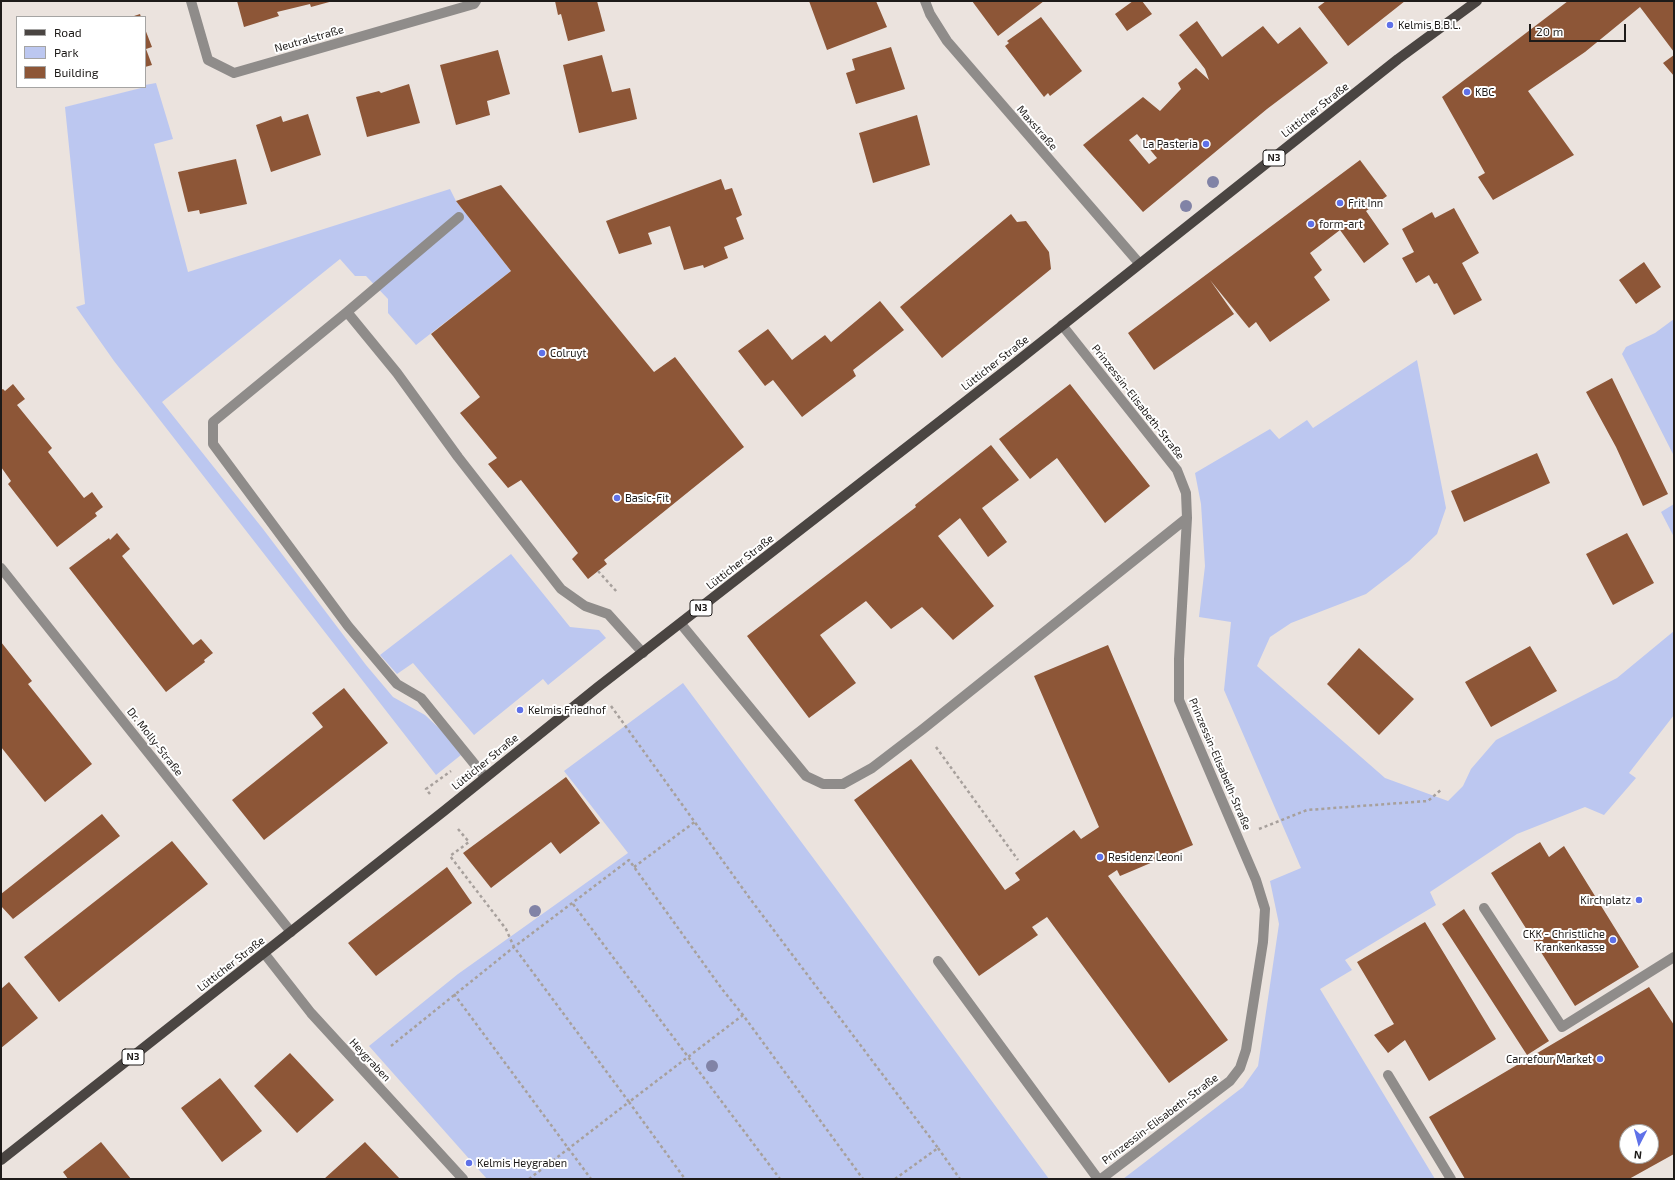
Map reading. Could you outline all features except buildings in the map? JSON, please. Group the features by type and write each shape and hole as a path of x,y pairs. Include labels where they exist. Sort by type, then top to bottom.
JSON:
{"main road":[{"name":"Lütticher Straße","path":"1,1160 444,811 598,687 681,624 1140,264 1398,59 1477,1"}],"street":[{"name":"Neutralstraße","path":"191,1 208,60 234,74 474,4 476,1"},
{"name":"Maxstraße","path":"925,1 930,14 947,41 1140,264"},
{"path":"459,217 347,312 213,422 213,444 348,626 397,684 421,698 485,778"},
{"path":"347,312 397,373 458,457 561,589 586,606 608,614 643,653"},
{"name":"Prinzessin-Elisabeth-Straße","path":"1062,325 1177,470 1186,493 1187,518 1179,659 1179,700 1256,880 1265,909 1263,942 1246,1050 1240,1068 1230,1081 1099,1179"},
{"path":"681,624 806,776 823,784 843,784 872,768 923,729 1187,518"},
{"name":"Dr. Molly-Straße","path":"1,568 291,932"},
{"path":"1484,908 1562,1027 1674,957"},
{"name":"Heygraben","path":"264,953 311,1013 463,1179"},
{"path":"938,961 1099,1179"},
{"path":"1388,1075 1451,1179"}],"path":[{"path":"598,571 618,593"},
{"path":"598,687 752,900 960,1179"},
{"path":"923,729 1018,860"},
{"path":"1238,838 1307,810 1428,801 1442,789"},
{"path":"444,811 469,842 450,856 506,929 514,948 685,1179"},
{"path":"634,867 696,821"},
{"path":"390,1046 454,994 629,860 722,989 743,1015 863,1179"},
{"path":"573,904 780,1179"},
{"path":"454,994 568,1150 591,1179"},
{"path":"529,1179 743,1015"},
{"path":"895,1179 938,1148"}],"green space":[{"path":"156,83 173,139 154,144 188,272 450,189 456,201 511,271 416,345 388,313 388,299 366,276 355,276 340,259 162,402 263,529 366,665 393,697 425,715 441,730 461,755 436,775 114,361 76,307 85,304 65,107 146,88 146,85"},
{"path":"1674,319 1674,456 1622,354 1626,347 1655,333"},
{"path":"1417,360 1446,508 1437,534 1409,561 1366,594 1291,623 1270,637 1257,666 1385,778 1448,801 1463,786 1471,769 1496,740 1617,678 1674,631 1674,715 1629,773 1636,778 1604,815 1585,807 1517,834 1430,892 1436,905 1345,960 1352,970 1320,989 1435,1179 1123,1179 1243,1087 1258,1066 1279,924 1270,881 1301,868 1224,690 1231,622 1199,617 1205,566 1201,504 1195,473 1270,429 1279,439 1307,420 1313,428"},
{"path":"1674,504 1674,537 1661,512"},
{"path":"511,554 570,627 599,630 606,638 548,685 543,679 474,735 413,663 397,674 380,655"},
{"path":"683,683 1049,1179 487,1179 369,1046 458,974 628,853 564,771"}],"place":[{"name":"Kelmis B.B.L.","path":"1390,25"},
{"name":"KBC","path":"1467,92"},
{"name":"La Pasteria","path":"1206,144"},
{"name":"Frit Inn","path":"1340,203"},
{"name":"form-art","path":"1311,224"},
{"name":"Colruyt","path":"542,353"},
{"name":"Basic-Fit","path":"617,498"},
{"name":"Kelmis Friedhof","path":"520,710"},
{"name":"Residenz Leoni","path":"1100,857"},
{"name":"Kirchplatz","path":"1639,900"},
{"name":"CKK - Christliche Krankenkasse","path":"1613,940"},
{"name":"Carrefour Market","path":"1600,1059"},
{"name":"Kelmis Heygraben","path":"469,1163"}]}
